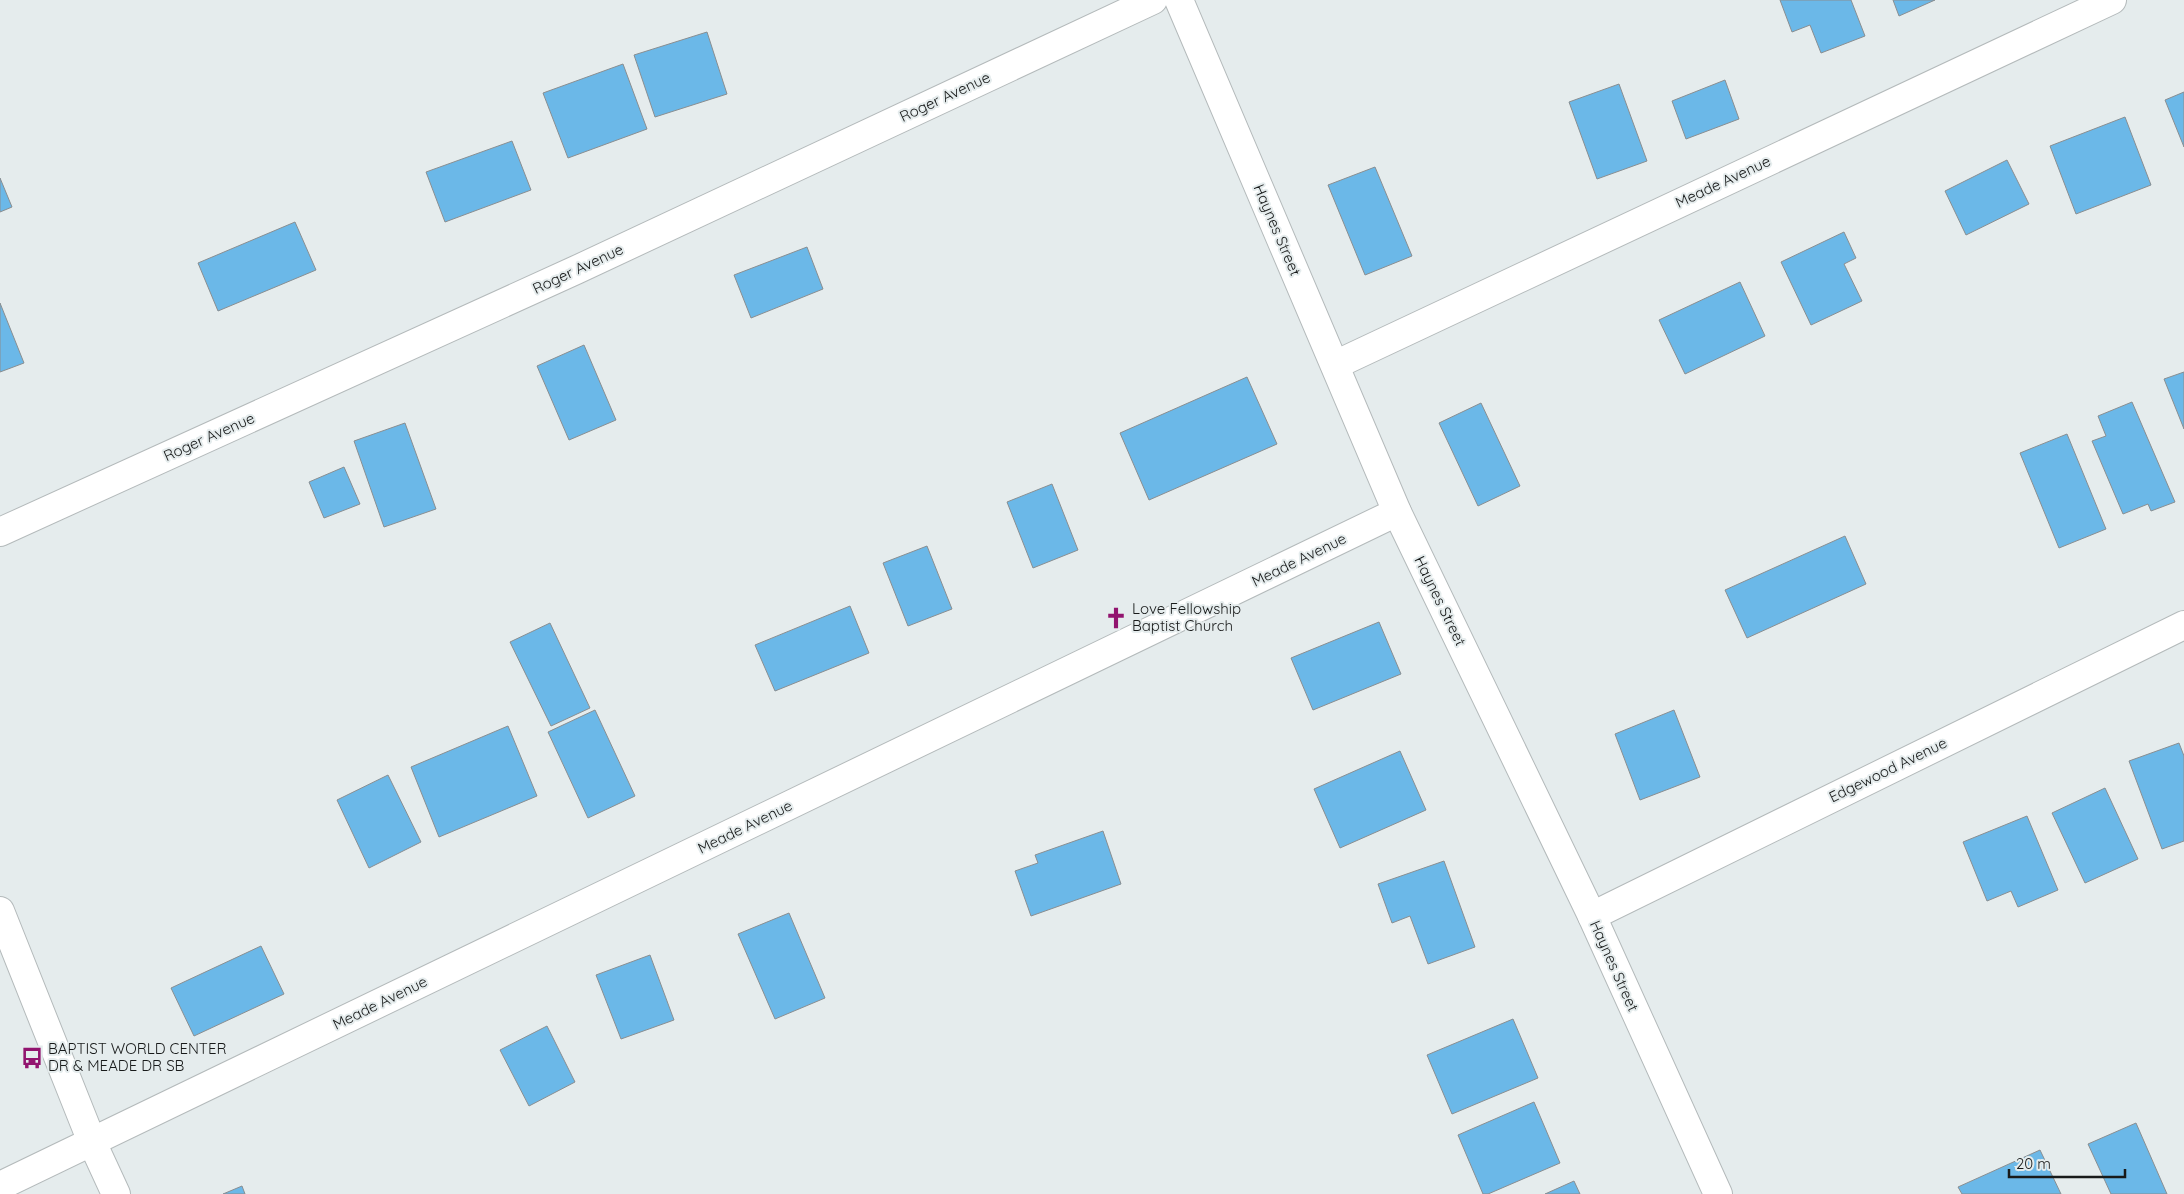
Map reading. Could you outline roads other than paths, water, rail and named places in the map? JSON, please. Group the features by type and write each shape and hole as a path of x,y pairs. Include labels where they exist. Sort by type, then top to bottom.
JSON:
{"street":[{"name":"Roger Avenue","path":"0,532 585,266 1153,0"},
{"name":"Haynes Street","path":"1179,0 1397,512 1592,916 1718,1194"},
{"name":"Meade Avenue","path":"1335,365 2112,0"},
{"name":"Meade Avenue","path":"0,1186 1397,512"},
{"name":"Edgewood Avenue","path":"1592,916 2184,625"},
{"path":"0,911 92,1142 116,1194"}],"place":[{"name":"Love Fellowship Baptist Church","path":"1116,618"},
{"name":"BAPTIST WORLD CENTER DR & MEADE DR SB","path":"32,1058"}]}
